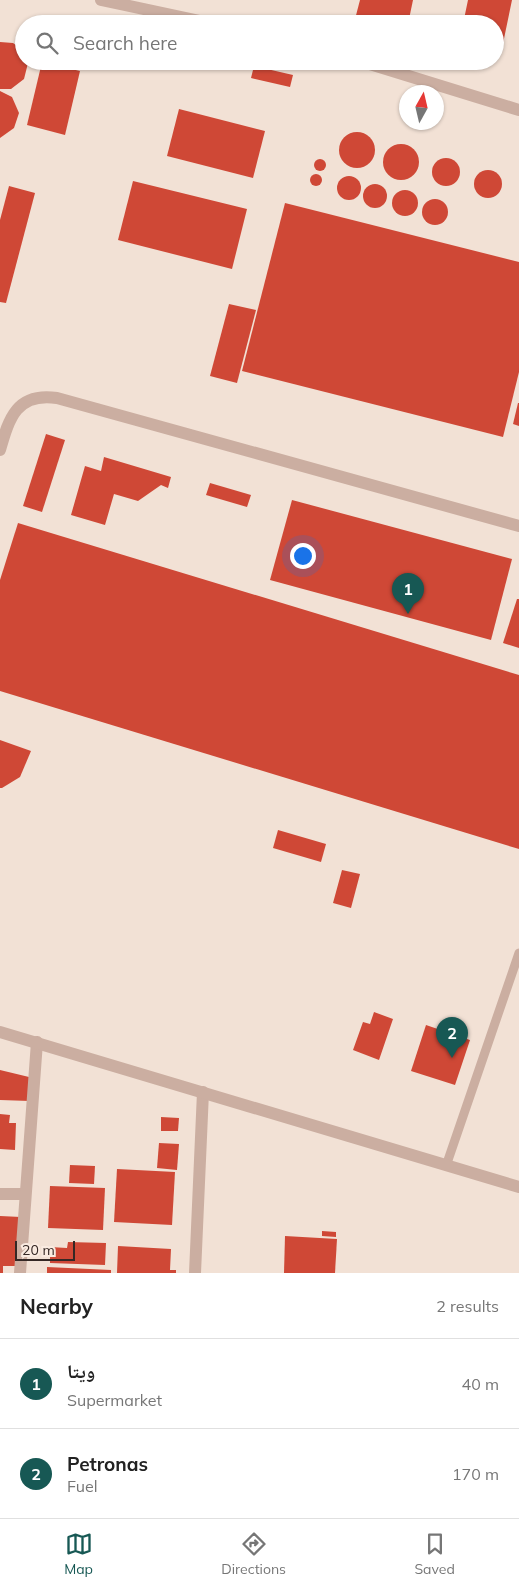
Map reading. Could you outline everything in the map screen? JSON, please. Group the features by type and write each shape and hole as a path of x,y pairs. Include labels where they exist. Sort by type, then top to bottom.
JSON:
{"street":[{"path":"101,0 172,15"},
{"path":"389,70 519,110"},
{"path":"0,450 7,424 18,407 36,398 57,398 519,526"},
{"path":"0,1032 519,1187"},
{"path":"20,1273 37,1042"},
{"path":"195,1273 203,1092"},
{"path":"0,1194 25,1194"}],"lane":[{"path":"446,1166 519,953"}],"building":[{"path":"360,0 413,0 410,15 356,15"},
{"path":"468,0 512,0 504,39 504,15 465,15"},
{"path":"0,42 13,43 15,44 15,70 26,70 24,79 11,89 0,89"},
{"path":"40,70 80,71 65,135 27,125"},
{"path":"253,70 271,70 293,75 290,87 251,78"},
{"path":"0,91 12,97 19,113 14,128 0,138"},
{"path":"179,109 265,131 253,178 167,156"},
{"path":"357,132 370,137 375,150 370,163 357,168 344,163 339,150 344,137"},
{"path":"401,144 408,145 414,149 418,155 418,169 414,175 408,179 401,180 394,179 388,175 384,169 383,162 384,155 388,149 394,145"},
{"path":"446,158 456,162 460,172 456,182 446,186 436,182 432,172 436,162"},
{"path":"318,159 322,159 326,165 322,171 318,171 314,167 314,163"},
{"path":"488,170 498,174 502,184 498,194 488,198 478,194 474,184 478,174"},
{"path":"318,174 321,175 321,185 314,186 311,185 310,178 311,175"},
{"path":"349,176 354,177 360,183 360,193 354,199 349,200 344,199 338,193 337,188 338,183 344,177"},
{"path":"133,181 247,209 232,269 118,240"},
{"path":"375,184 384,187 387,196 384,205 375,208 366,205 363,196 366,187"},
{"path":"9,186 35,193 6,303 0,302 0,220"},
{"path":"405,190 414,194 418,203 414,212 405,216 396,212 392,203 396,194"},
{"path":"435,199 444,203 448,212 444,221 435,225 426,221 422,212 426,203"},
{"path":"285,203 519,262 519,372 503,437 242,371"},
{"path":"229,304 256,310 237,383 210,376"},
{"path":"519,403 519,426 513,424"},
{"path":"46,434 65,440 42,512 23,506"},
{"path":"104,457 171,477 168,488 161,485 138,501 114,494 105,525 71,515 85,466 101,471"},
{"path":"210,483 251,495 247,507 206,495"},
{"path":"292,500 512,559 491,640 270,580"},
{"path":"18,523 519,675 519,849 0,691 0,580"},
{"path":"517,599 519,599 519,648 503,643"},
{"path":"0,740 31,751 20,777 2,788 0,788"},
{"path":"278,830 326,844 321,862 273,848"},
{"path":"342,870 360,874 351,908 333,903"},
{"path":"374,1012 393,1019 379,1060 353,1050 363,1022 370,1024"},
{"path":"426,1025 470,1040 455,1085 411,1071"},
{"path":"0,1070 29,1077 30,1101 0,1100"},
{"path":"0,1114 10,1115 9,1123 16,1123 15,1150 0,1149"},
{"path":"161,1117 179,1118 178,1131 161,1131"},
{"path":"159,1143 179,1144 177,1170 157,1168"},
{"path":"70,1165 95,1166 94,1184 69,1183"},
{"path":"117,1169 175,1172 172,1225 114,1222"},
{"path":"50,1186 105,1188 103,1230 48,1228"},
{"path":"0,1216 21,1217 19,1266 3,1266 3,1273 0,1273"},
{"path":"322,1231 336,1232 336,1237 322,1236"},
{"path":"285,1236 337,1239 335,1273 284,1273"},
{"path":"68,1242 106,1243 105,1265 50,1263 50,1247 67,1248"},
{"path":"118,1246 171,1249 170,1270 176,1270 176,1273 117,1273"},
{"path":"47,1267 111,1270 111,1273 47,1273"}],"place":[{"name":"ويتا","path":"408,614"},
{"name":"Petronas","path":"452,1058"}]}
